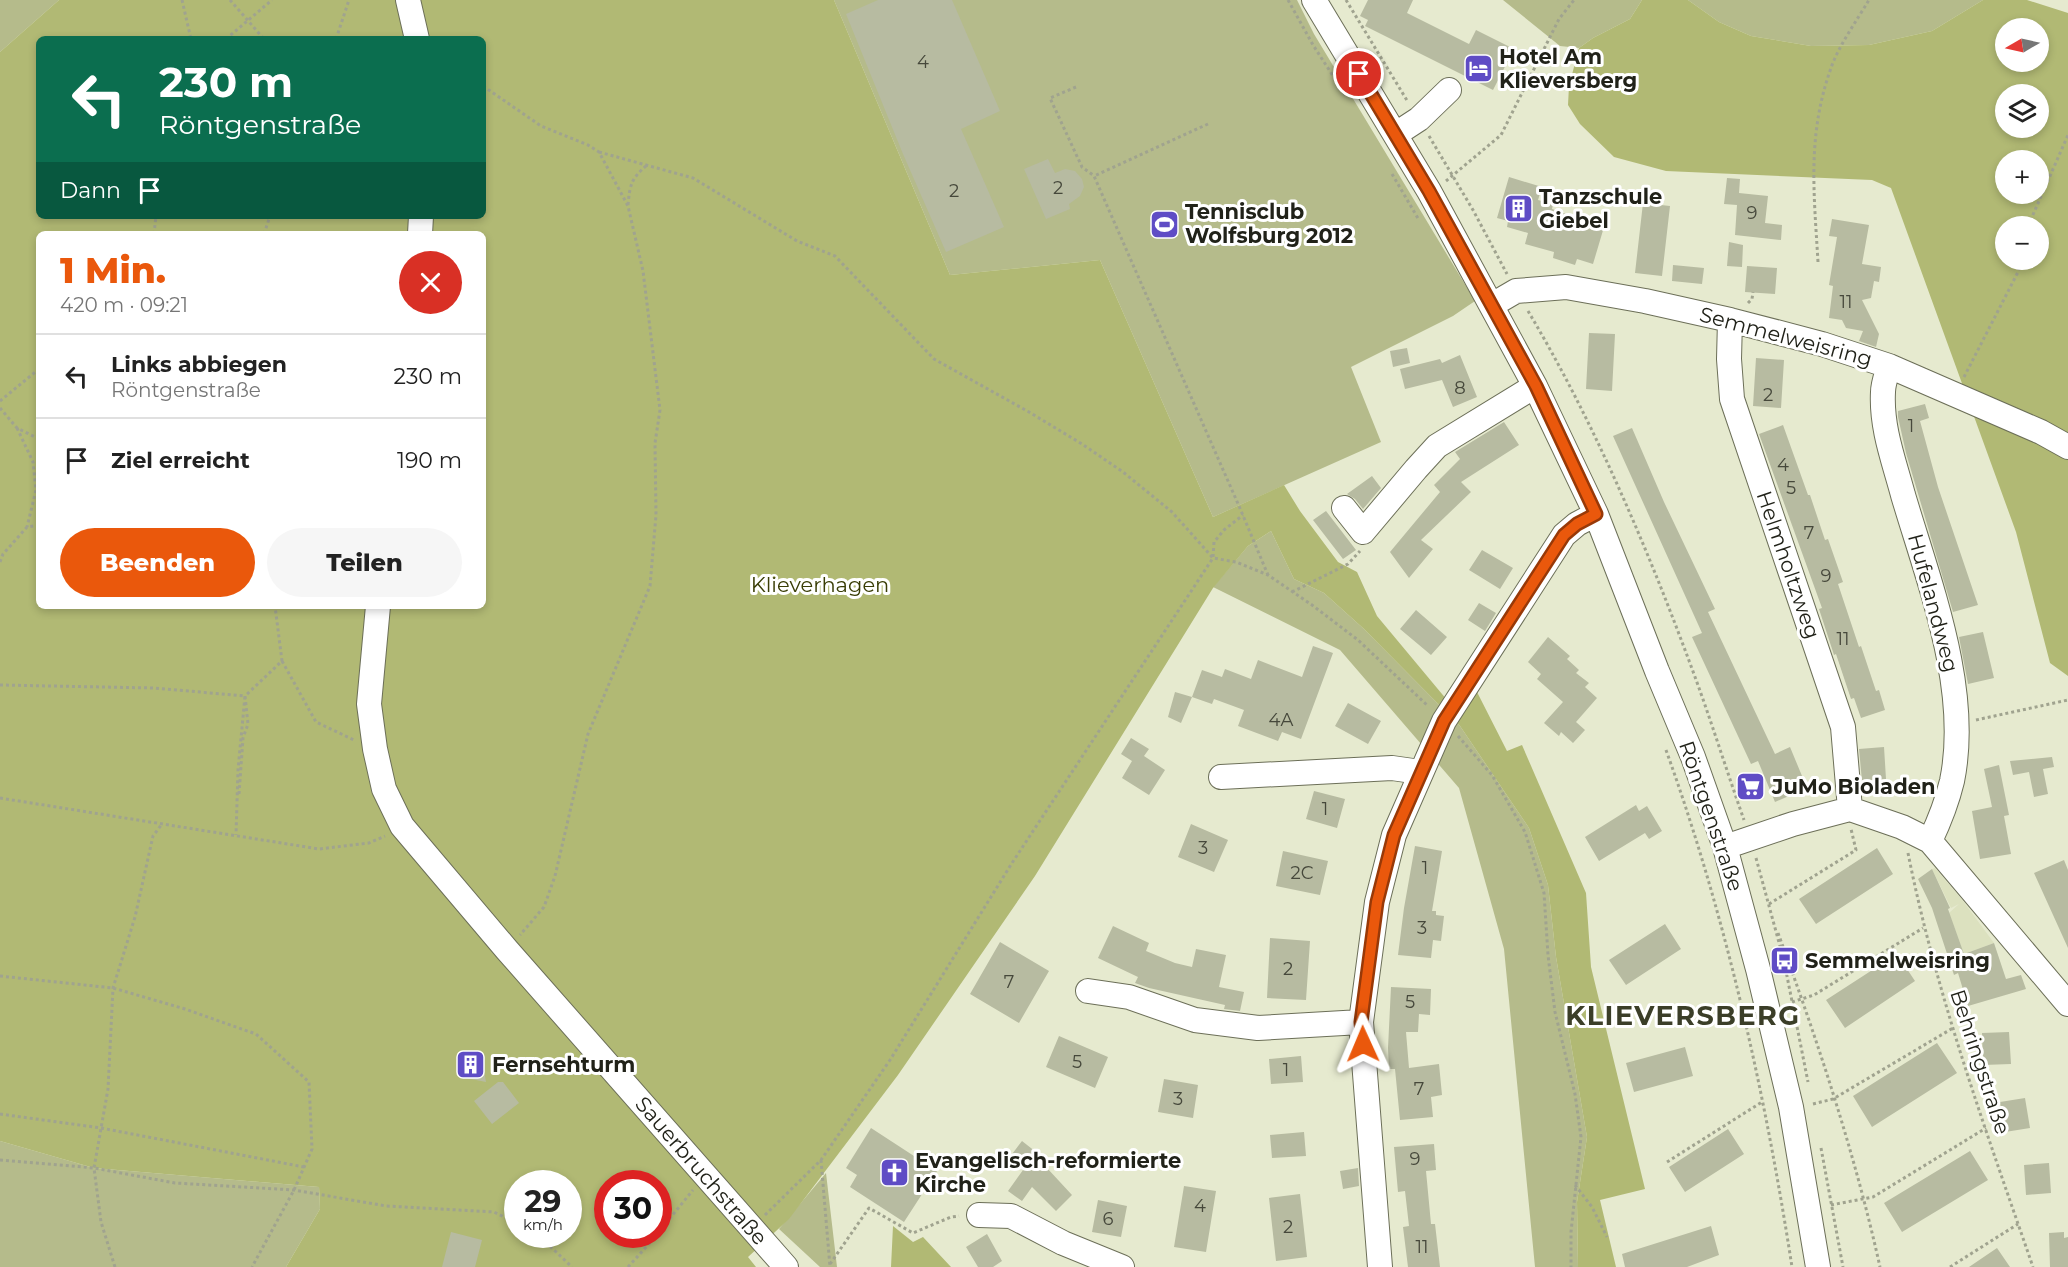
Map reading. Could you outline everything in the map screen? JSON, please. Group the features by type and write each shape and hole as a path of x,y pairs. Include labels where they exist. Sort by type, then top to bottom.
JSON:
{"street":[{"path":"408,0 416,36"},
{"name":"Röntgenstraße","path":"1314,0 1429,191 1536,386 1596,514 1693,757 1725,847 1753,948 1791,1107 1818,1267"},
{"path":"1396,134 1419,119 1449,90"},
{"name":"Semmelweisring","path":"1492,305 1516,291 1566,287 1645,301 1730,320 1822,344 1889,366 2041,432 2068,447"},
{"name":"Helmholtzweg","path":"1730,320 1729,359 1732,399 1843,727 1850,810"},
{"name":"Hufelandweg","path":"1889,366 1882,391 1884,427 1943,634 1953,681 1957,725 1952,780 1944,811 1930,841"},
{"path":"1344,508 1363,532 1437,446 1536,386"},
{"path":"1380,1267 1361,1022 1377,902 1394,835 1444,721 1564,535 1577,524 1596,514"},
{"name":"Sauerbruchstraße","path":"378,609 369,704 375,749 384,789 402,826 507,950 786,1267"},
{"path":"1221,777 1392,768 1420,772"},
{"path":"1725,847 1793,824 1850,810 1902,827 1930,841 2068,1004"},
{"path":"1088,990 1130,997 1195,1020 1258,1028 1361,1022"},
{"path":"979,1215 1011,1216 1063,1244 1122,1267"}],"path":[{"path":"182,0 190,36"},
{"path":"230,0 262,36"},
{"path":"229,36 272,0"},
{"path":"337,36 349,0"},
{"path":"1288,0 1350,103"},
{"path":"1429,191 1453,177 1501,135 1559,20 1574,0"},
{"path":"1818,262 1813,164 1815,127 1831,66 1869,0"},
{"path":"1077,87 1050,98 1082,167 1094,176 1268,575"},
{"path":"486,88 541,126 588,145 599,152 693,178 797,241 835,256 934,358 1029,411 1123,472 1172,512 1213,558 1236,562 1268,575 1292,592 1358,640 1444,721 1498,784 1525,832 1544,893 1548,956 1556,1012 1575,1094 1581,1137 1571,1232 1572,1267"},
{"path":"1094,176 1208,124"},
{"path":"2032,216 2068,135"},
{"path":"507,950 544,907 555,876 588,734 650,586 656,515 655,443 660,410 642,271 628,207 599,152"},
{"path":"628,207 630,184 647,165"},
{"path":"1391,171 1420,222"},
{"path":"1954,394 2018,270"},
{"path":"0,401 36,371"},
{"path":"0,408 16,428 33,462 36,490 27,527 3,554 0,562"},
{"path":"16,428 36,438"},
{"path":"751,1227 779,1203 820,1160 890,1060 1012,863 1213,558 1214,542 1224,530 1244,516"},
{"path":"27,527 36,526"},
{"path":"1292,592 1348,564 1372,538 1363,532"},
{"path":"274,609 282,660 316,722 375,749"},
{"path":"236,835 237,770 245,696 282,660"},
{"path":"0,685 154,688 245,696"},
{"path":"1957,725 2068,700"},
{"path":"1663,742 1719,918 1762,1102 1792,1267"},
{"path":"0,798 319,849 369,843 402,826"},
{"path":"115,1267 101,1222 94,1167 108,1089 113,988 135,917 153,836 162,824"},
{"name":"Behringstraße","path":"1902,827 1924,928 1953,1028 2033,1267"},
{"path":"1769,904 1856,850 1851,835"},
{"path":"1771,915 1802,999 1865,1199 1880,1267"},
{"path":"1792,1002 1814,995 1924,928"},
{"path":"0,976 113,988 185,1009 256,1034 309,1082 312,1149 294,1190 252,1267"},
{"path":"1813,1104 1833,1099 1953,1028"},
{"path":"1667,1162 1762,1102"},
{"path":"0,1114 101,1128 304,1167"},
{"path":"1831,1205 1874,1197 1986,1128"},
{"path":"0,1160 94,1167 175,1183 294,1190 386,1206 494,1212 504,1217"},
{"path":"820,1160 830,1266"},
{"path":"672,1216 704,1175"},
{"path":"1575,1185 1592,1207 1607,1237"},
{"path":"830,1266 869,1208 913,1233 951,1217 979,1215"},
{"path":"1950,1267 2018,1224"},
{"path":"552,1248 572,1267"},
{"path":"628,1267 645,1248"}],"shaded area":[{"path":"0,0 59,0 0,52"},
{"name":"Tennisclub Wolfsburg 2012","path":"834,0 1297,0 1314,34 1475,301 1453,316 1351,367 1381,442 1213,517 1100,260 950,275"},
{"path":"1503,0 1642,0 1630,19 1579,48 1560,46"},
{"path":"1688,0 1983,0 1932,31 1869,45 1811,46 1751,36 1719,22"},
{"path":"1271,531 1294,579 1324,593 1364,629 1460,726 1529,828 1548,885 1556,957 1587,1137 1577,1202 1578,1267 1535,1267 1504,949 1459,788 1340,650 1213,587 1248,546"},
{"path":"1935,868 1994,943 1964,954 1949,913 1959,904 1951,908 1932,869"},
{"path":"0,1141 94,1168 319,1187 320,1209 286,1267 0,1267"},
{"path":"826,1173 837,1267 820,1267 779,1229"}],"green space":[{"name":"Klieverhagen","path":"59,0 834,0 950,275 1100,260 1213,517 1284,485 1300,511 1338,562 1357,572 1377,616 1452,706 1477,692 1507,751 1522,745 1586,893 1591,967 1645,1189 1600,1200 1616,1267 1578,1267 1577,1202 1587,1137 1556,957 1548,885 1529,828 1460,726 1364,629 1324,593 1294,579 1271,531 1248,546 1213,588 1035,876 898,1075 789,1219 748,1257 756,1267 286,1267 320,1209 319,1187 94,1168 0,1141 0,52"},
{"path":"1642,0 1688,0 1719,22 1751,36 1811,46 1869,45 1932,31 1983,0 2027,0 2068,13 2068,676 2050,663 2016,532 1891,188 1872,180 1666,171 1614,157 1580,124 1568,105 1569,86 1579,48 1630,19"},
{"path":"893,1226 913,1242 923,1237 951,1267 891,1267"}],"building":[{"path":"878,0 952,0 1000,111 961,129 1004,227 946,252 846,14"},
{"name":"Hotel Am Klieversberg","path":"1368,0 1413,0 1407,13 1469,44 1476,30 1514,49 1493,90 1365,26 1368,20 1360,16"},
{"path":"1048,159 1055,173 1065,169 1075,171 1082,179 1084,187 1080,196 1069,204 1070,209 1046,219 1024,169"},
{"path":"1509,177 1542,187 1538,200 1553,204 1552,209 1604,227 1593,264 1577,259 1575,265 1553,258 1554,252 1525,244 1528,233 1507,227 1508,221 1497,218"},
{"path":"1727,178 1740,179 1739,193 1768,196 1765,223 1782,225 1781,240 1735,235 1737,205 1724,204"},
{"path":"1643,203 1670,206 1662,276 1635,273"},
{"path":"1832,219 1869,225 1862,264 1881,267 1879,282 1874,281 1871,298 1862,300 1879,334 1876,347 1859,341 1863,331 1846,328 1842,320 1829,318 1833,286 1829,285 1837,237 1829,236"},
{"path":"1729,242 1743,245 1742,267 1727,266"},
{"path":"1673,265 1704,268 1702,284 1672,281"},
{"path":"1747,266 1777,268 1775,294 1745,292"},
{"path":"1589,333 1615,334 1612,391 1586,389"},
{"path":"1407,348 1410,363 1393,367 1390,351"},
{"path":"1460,355 1477,397 1453,407 1442,380 1405,389 1400,369 1440,359 1442,363"},
{"path":"1756,358 1784,360 1781,408 1753,406"},
{"path":"1925,404 1929,418 1920,421 1938,487 1978,605 1953,612 1906,453 1898,417 1898,411"},
{"path":"1504,422 1519,445 1461,482 1471,492 1421,540 1433,549 1409,578 1390,552 1440,492 1434,485 1460,459 1455,452"},
{"path":"1783,425 1825,540 1828,539 1843,582 1838,584 1859,647 1861,646 1885,710 1861,718 1854,698 1851,699 1836,654 1834,655 1819,609 1822,608 1759,434"},
{"path":"1632,428 1715,609 1708,612 1775,754 1790,747 1807,788 1775,802 1758,761 1751,764 1692,637 1702,633 1613,436"},
{"path":"1372,476 1381,488 1363,509 1355,499 1347,494"},
{"path":"1326,511 1356,550 1343,559 1313,520"},
{"path":"1482,550 1513,568 1500,589 1469,570"},
{"path":"1479,603 1496,613 1485,631 1468,620"},
{"path":"1416,610 1447,637 1431,655 1400,629"},
{"path":"1983,632 1994,678 1968,684 1959,637"},
{"path":"1548,637 1570,656 1567,659 1579,670 1576,673 1589,683 1585,687 1597,698 1576,722 1585,730 1573,743 1561,732 1559,736 1544,723 1563,702 1537,679 1541,674 1528,662"},
{"path":"1313,646 1333,653 1301,739 1282,732 1278,741 1238,726 1244,710 1214,699 1212,704 1192,697 1202,670 1222,677 1225,669 1251,679 1258,660 1302,677"},
{"path":"1175,692 1192,697 1181,723 1168,717"},
{"path":"1348,703 1381,721 1368,744 1335,726"},
{"path":"1131,738 1149,749 1144,756 1165,770 1149,795 1122,778 1132,761 1121,754"},
{"path":"1884,747 1886,779 1862,781 1859,749"},
{"path":"2052,757 2054,767 2043,769 2048,794 2034,797 2029,772 2013,775 2010,761"},
{"path":"1999,765 2009,815 2004,816 2011,854 1980,859 1972,811 1992,807 1984,769"},
{"path":"1314,791 1345,799 1337,828 1306,819"},
{"path":"1636,805 1639,811 1647,806 1662,831 1649,839 1645,833 1599,861 1585,837"},
{"path":"1191,824 1228,840 1214,872 1178,857"},
{"path":"1415,846 1442,851 1432,911 1436,911 1436,915 1444,916 1441,941 1433,940 1431,958 1398,955"},
{"path":"1877,848 1893,874 1816,924 1799,899"},
{"path":"1283,851 1328,861 1320,895 1276,886"},
{"path":"2064,860 2068,870 2068,948 2034,873"},
{"path":"1932,869 1950,908 1948,909 1964,954 1994,943 2006,979 2021,975 2026,989 1968,1006 1958,973 1954,975 1932,908 1918,879"},
{"path":"1665,924 1681,949 1626,985 1609,960"},
{"path":"1113,926 1149,943 1146,951 1175,963 1192,967 1196,949 1226,955 1219,987 1244,992 1240,1011 1224,1009 1225,1005 1135,983 1138,977 1098,958"},
{"path":"1270,938 1310,941 1306,1000 1267,998"},
{"path":"1000,942 1049,971 1019,1023 970,994"},
{"path":"1897,954 1915,981 1845,1028 1826,1000"},
{"path":"1391,987 1431,989 1430,1015 1419,1014 1418,1032 1406,1032 1409,1068 1439,1064 1442,1095 1431,1097 1433,1117 1400,1120 1395,1069 1389,1069"},
{"path":"2009,1032 2011,1064 1983,1065 1982,1033"},
{"path":"1059,1036 1108,1057 1095,1088 1046,1067"},
{"path":"1937,1043 1957,1073 1872,1127 1853,1096"},
{"path":"1685,1047 1693,1076 1634,1092 1626,1063"},
{"name":"Fernsehturm","path":"469,1054 478,1055 482,1059 486,1082 466,1078 460,1072 459,1062"},
{"path":"1301,1056 1303,1082 1271,1084 1269,1059"},
{"path":"1164,1079 1198,1085 1193,1118 1158,1112"},
{"path":"498,1082 503,1082 519,1103 492,1124 474,1101"},
{"path":"2025,1098 2030,1128 2005,1132 2000,1102"},
{"name":"Evangelisch-reformierte Kirche","path":"871,1128 937,1171 904,1222 850,1187 857,1175 846,1168"},
{"path":"1728,1129 1744,1154 1685,1192 1669,1167"},
{"path":"1304,1132 1306,1156 1272,1158 1270,1135"},
{"path":"1022,1141 1050,1163 1047,1168 1072,1195 1056,1211 1032,1187 1022,1201 1008,1191 1023,1170 1009,1158"},
{"path":"1434,1144 1436,1170 1426,1171 1431,1224 1435,1224 1440,1267 1408,1267 1403,1227 1409,1226 1405,1191 1398,1192 1394,1147"},
{"path":"1970,1151 1988,1180 1902,1232 1884,1203"},
{"path":"2049,1163 2051,1193 2026,1195 2024,1165"},
{"path":"1358,1168 1359,1186 1343,1189 1340,1171"},
{"path":"1184,1186 1216,1191 1206,1252 1174,1247"},
{"path":"1300,1194 1307,1257 1276,1261 1269,1198"},
{"path":"1098,1200 1127,1206 1121,1237 1092,1232"},
{"path":"1711,1226 1719,1255 1687,1267 1625,1267 1622,1254"},
{"path":"451,1232 482,1240 475,1267 442,1267"},
{"path":"2064,1232 2064,1238 2068,1237 2068,1267 2050,1267 2049,1233"},
{"path":"987,1234 1002,1261 993,1267 978,1267 966,1247"},
{"path":"1997,1248 2010,1267 1969,1267"}],"place":[{"name":"Hotel Am Klieversberg","path":"1478,69"},
{"name":"Tanzschule Giebel","path":"1518,209"},
{"name":"Tennisclub Wolfsburg 2012","path":"1164,224"},
{"name":"JuMo Bioladen","path":"1751,787"},
{"name":"Semmelweisring","path":"1784,961"},
{"name":"Fernsehturm","path":"471,1065"},
{"name":"Evangelisch-reformierte Kirche","path":"894,1173"}],"district":[{"name":"KLIEVERSBERG","path":"1683,1016"}],"route":[{"path":"1359,74 1429,191 1536,386 1596,514 1577,524 1564,535 1453,706 1420,772 1394,835 1377,902 1361,1022 1363,1044"}]}
